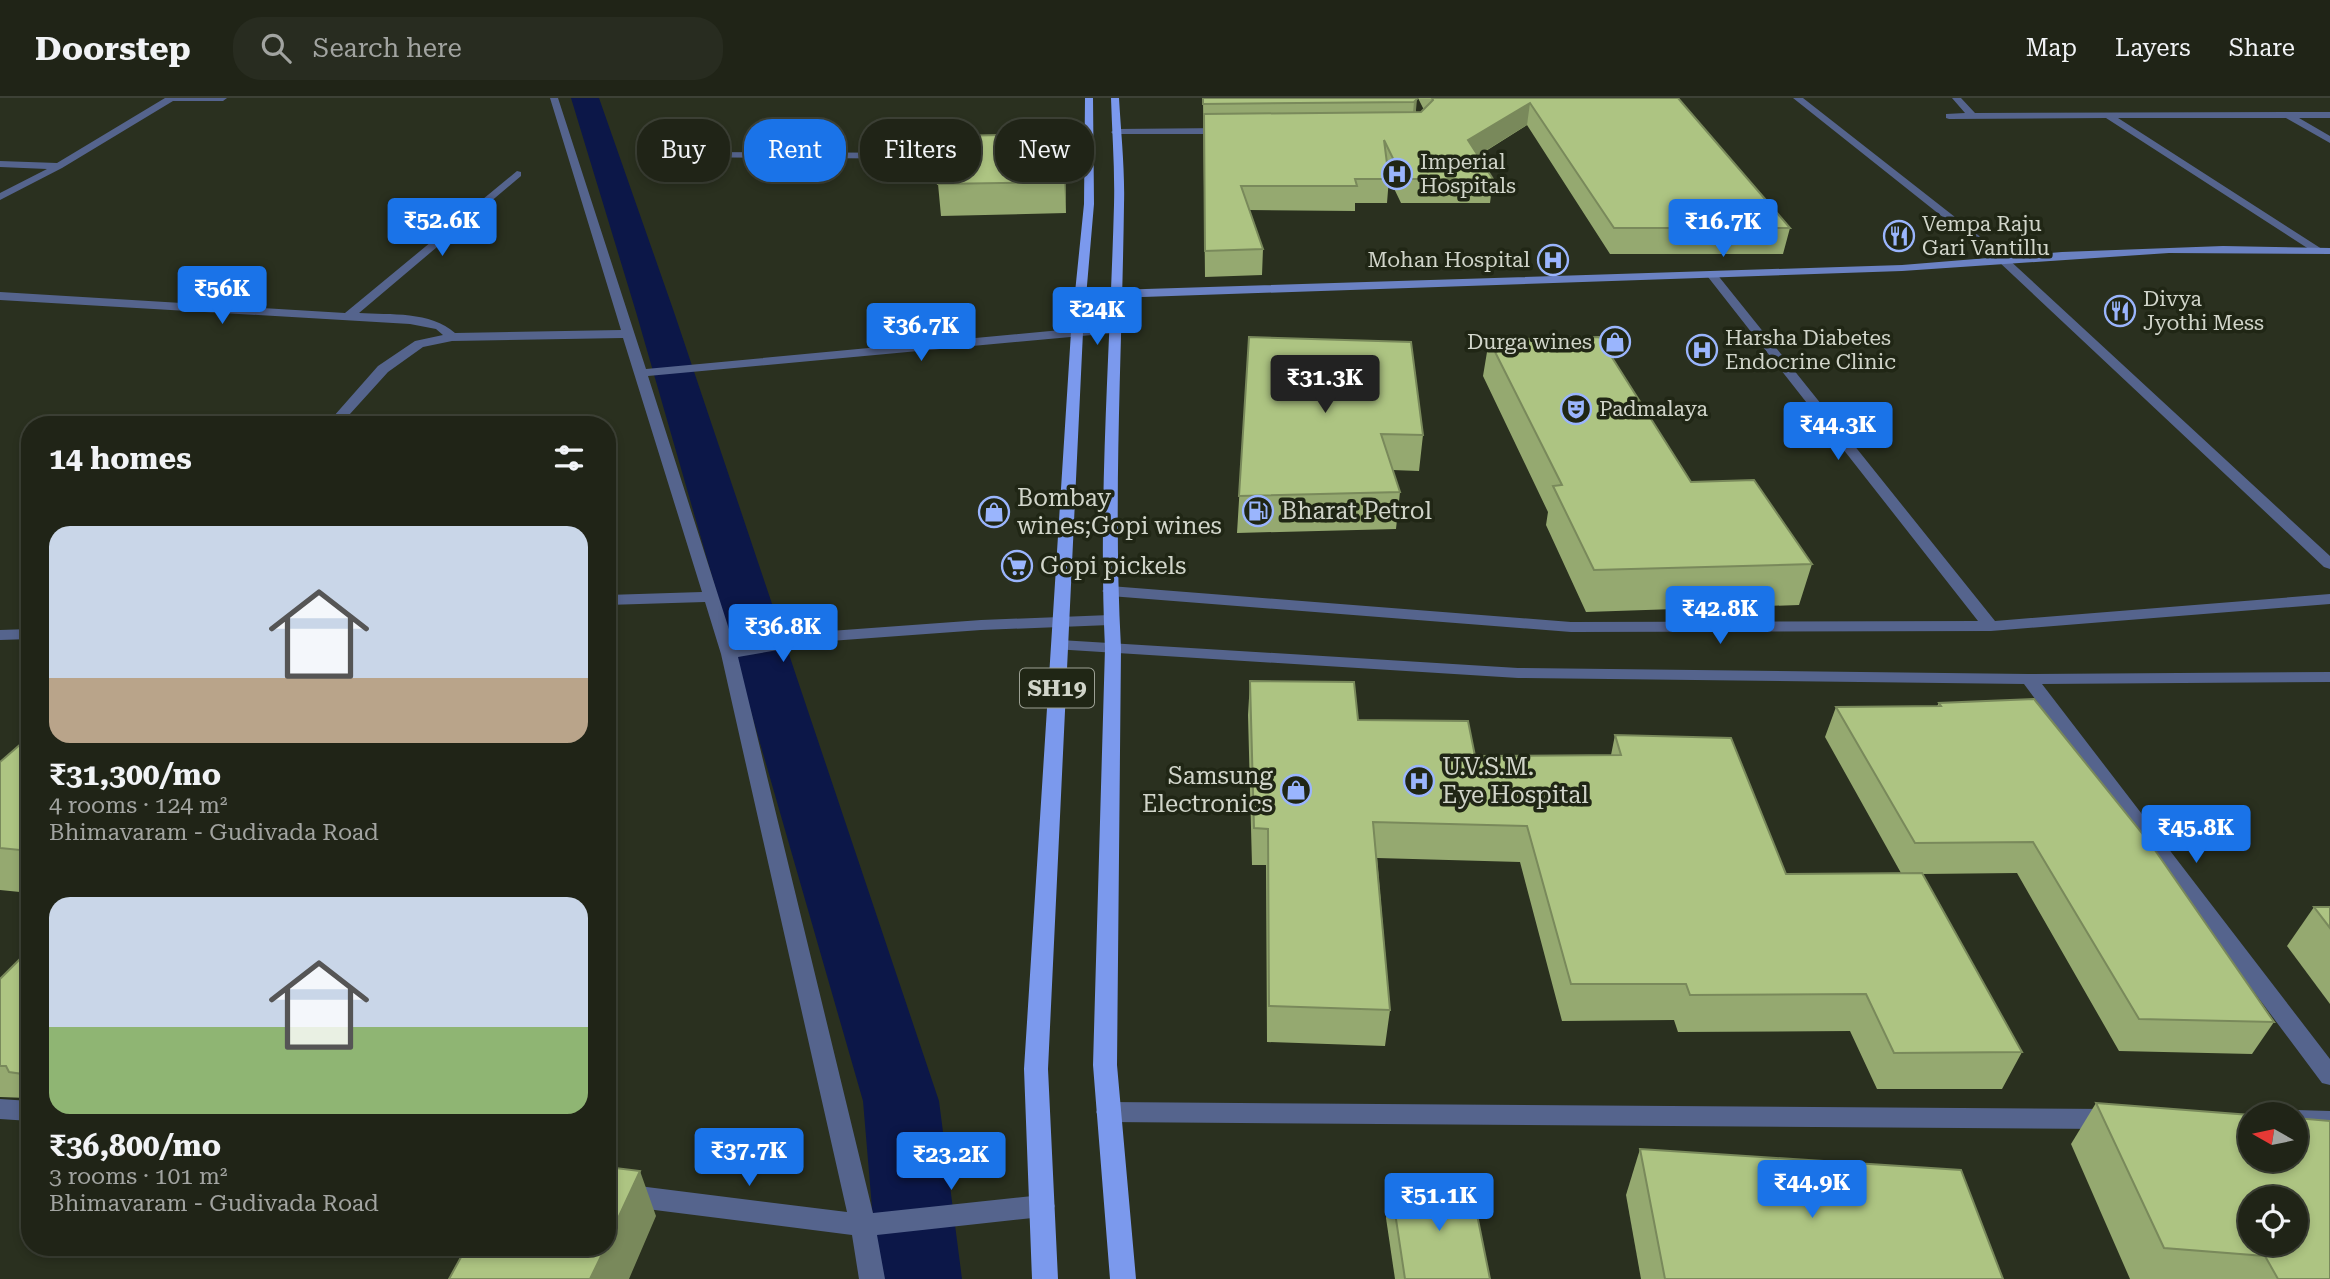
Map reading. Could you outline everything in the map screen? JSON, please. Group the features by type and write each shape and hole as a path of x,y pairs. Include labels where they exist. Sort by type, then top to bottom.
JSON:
{"main road":[{"name":"SH19","path":"1088,98 1088,119"},
{"name":"SH19","path":"1115,98 1119,203 1114,294 1110,591 1113,648 1105,1065 1123,1279"},
{"name":"SH19","path":"1045,1279 1036,1069 1077,332 1089,204 1089,182"},
{"path":"1114,294 1902,268 2002,259 2189,250 2325,251"}],"street":[{"path":"0,197 59,166 171,98 223,98"},
{"path":"554,98 643,373 729,654 863,1225 872,1279"},
{"path":"1797,98 2002,259 2330,564"},
{"path":"1956,98 1972,115"},
{"path":"2106,114 2325,251"},
{"path":"2287,114 2330,140"},
{"path":"1950,116 2330,115"},
{"path":"1116,132 1242,131"},
{"path":"730,155 860,156"},
{"path":"0,164 59,166"},
{"path":"347,317 517,174"},
{"path":"1712,275 1991,626"},
{"path":"1080,294 1114,294"},
{"path":"0,296 424,323 440,326 452,337"},
{"path":"643,373 1114,329"},
{"path":"341,416 383,369 419,344 452,337 629,334"},
{"path":"1110,591 1571,628 1991,626 2330,599"},
{"path":"616,600 712,597"},
{"path":"729,654 830,636 1110,620"},
{"path":"0,635 21,634"},
{"path":"1060,645 1518,673 2029,679 2330,677"},
{"path":"2029,679 2330,1076"},
{"path":"0,1109 21,1110"},
{"path":"1108,1112 2125,1119"},
{"path":"2308,1120 2330,1121"},
{"path":"616,1194 863,1225 1042,1206"}],"building":[{"path":"1203,98 1417,99 1414,102 1203,104"},
{"path":"1432,98 1678,98 1790,228 1614,228 1530,103 1468,140 1493,179 1403,179 1384,140 1389,179 1355,179 1357,186 1241,186 1263,249 1205,251 1204,114 1421,112"},
{"path":"981,135 995,135 995,182 1064,182 938,184 981,182"},
{"path":"1249,337 1411,342 1423,435 1381,434 1400,492 1239,496"},
{"path":"1599,337 1691,482 1754,480 1812,564 1594,570 1553,486 1562,485 1489,340"},
{"path":"1250,681 1354,682 1358,720 1468,721 1475,756 1621,755 1615,735 1731,738 1786,874 1922,873 2022,1052 1894,1053 1866,994 1690,995 1686,984 1571,984 1527,826 1373,822 1390,1010 1269,1006 1268,829 1254,828"},
{"path":"2034,699 2150,843 2274,1022 2139,1019 2033,842 1915,843 1836,707 1941,706 1939,703"},
{"path":"21,744 21,850 0,848 0,762"},
{"path":"2314,907 2330,907 2330,928"},
{"path":"21,958 21,1074 9,1072 6,1066 0,1066 0,979"},
{"path":"2096,1103 2238,1114 2238,1172 2308,1172 2308,1119 2330,1121 2330,1279 2278,1279 2265,1256 2308,1256 2308,1186 2238,1186 2238,1254 2164,1248"},
{"path":"1640,1149 1961,1170 2003,1279 1665,1279"},
{"path":"616,1168 640,1171 616,1223"},
{"path":"1471,1185 1490,1279 1405,1279 1391,1186"},
{"path":"462,1256 601,1256 590,1279 449,1279"}],"waterway":[{"path":"585,98 655,312 901,1101 920,1279"}],"place":[{"name":"Imperial Hospitals","path":"1397,174"},
{"name":"Vempa Raju Gari Vantillu","path":"1899,236"},
{"name":"Mohan Hospital","path":"1553,260"},
{"name":"Divya Jyothi Mess","path":"2120,311"},
{"name":"Durga wines","path":"1615,342"},
{"name":"Harsha Diabetes Endocrine Clinic","path":"1702,350"},
{"name":"Padmalaya","path":"1576,409"},
{"name":"Bharat Petrol","path":"1258,511"},
{"name":"Bombay wines;Gopi wines","path":"994,512"},
{"name":"Gopi pickels","path":"1017,566"},
{"name":"U.V.S.M. Eye Hospital","path":"1419,781"},
{"name":"Samsung Electronics","path":"1296,790"}]}
